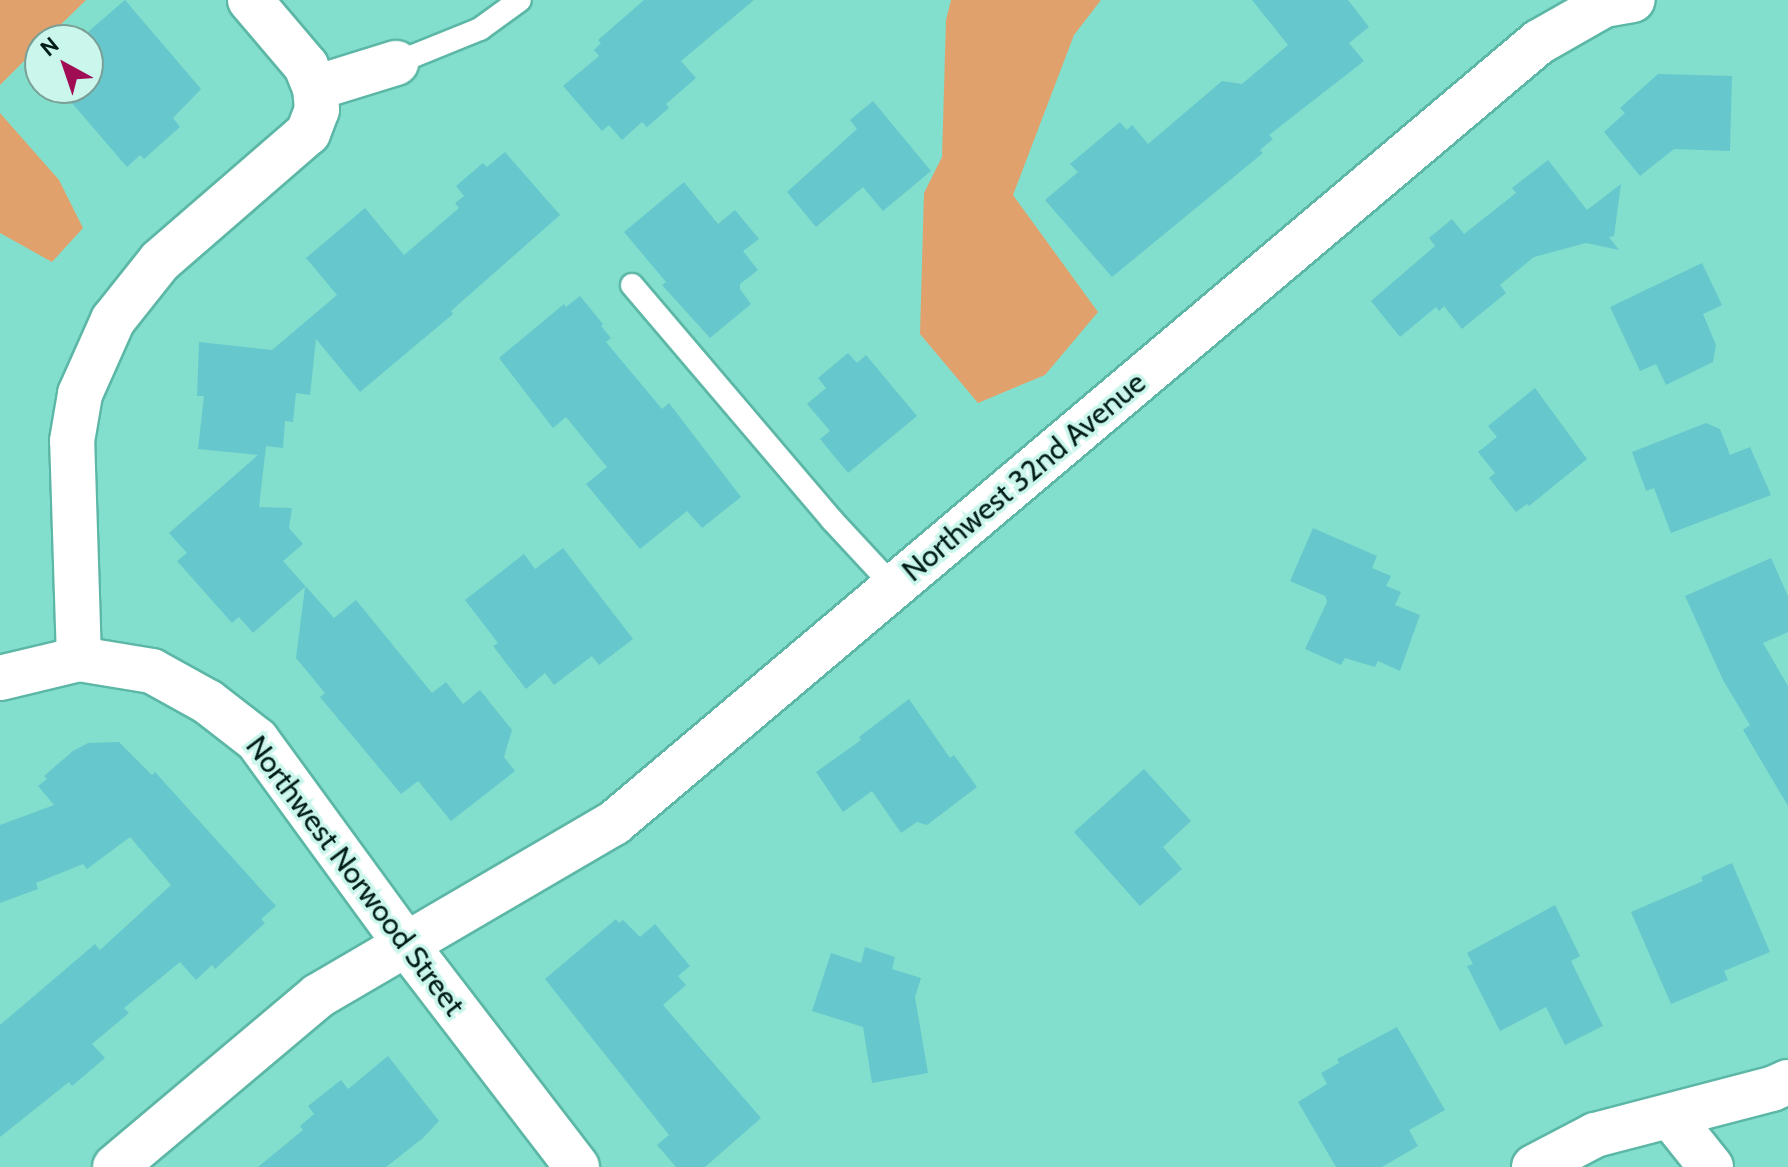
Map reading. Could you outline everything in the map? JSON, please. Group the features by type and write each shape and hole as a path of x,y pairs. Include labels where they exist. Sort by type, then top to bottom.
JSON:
{"street":[{"path":"0,678 79,659 72,441 80,394 96,353 132,292 160,261 308,133 317,110 315,88 306,66 250,0"},
{"name":"Northwest 32nd Avenue","path":"115,1167 318,996 614,823 1539,42 1604,5 1633,0"},
{"path":"315,88 396,63"},
{"name":"Northwest Norwood Street","path":"79,659 152,671 208,702 257,740 406,944 577,1167"},
{"path":"1534,1167 1595,1135 1671,1117 1788,1082"},
{"path":"1671,1117 1711,1167"}],"lane":[{"path":"396,63 480,29 520,0"},
{"path":"632,285 832,520 894,587"}],"shaded area":[{"path":"0,0 86,0 61,24 24,24 24,61 0,85"},
{"path":"951,0 1101,0 1074,35 1013,195 1098,312 1045,375 978,403 920,334 924,193 942,157 946,20"},
{"path":"0,113 59,180 83,228 52,262 0,233"}],"building":[{"path":"125,0 201,89 173,118 180,127 144,159 140,155 127,167 73,104 104,104 104,24 97,24"},
{"path":"644,0 754,0 681,61 696,78 666,104 669,108 647,127 642,122 622,140 609,125 602,131 563,86 599,56 594,50 601,43 598,40"},
{"path":"1252,0 1348,0 1369,27 1349,43 1364,61 1269,135 1273,139 1260,150 1263,153 1112,277 1045,200 1078,172 1070,164 1120,122 1127,130 1132,125 1148,144 1222,81 1242,84 1288,45"},
{"path":"1658,74 1732,76 1730,151 1674,149 1640,176 1604,132 1625,113 1620,108"},
{"path":"873,101 931,171 883,211 863,187 816,227 787,192 857,129 850,120"},
{"path":"505,152 560,215 451,311 453,314 360,392 316,339 310,395 296,393 293,422 285,421 283,448 266,446 259,507 292,508 289,528 303,544 283,561 334,618 356,600 432,693 446,682 463,704 480,690 512,730 504,757 515,771 451,821 418,781 401,794 320,697 325,693 296,658 305,587 253,633 239,617 232,623 177,561 187,553 169,533 258,455 198,449 204,396 197,396 199,342 272,350 337,295 306,258 365,208 404,255 459,208 455,203 464,196 456,186 483,163 487,167"},
{"path":"1548,160 1587,210 1621,184 1614,236 1609,237 1619,250 1586,243 1534,257 1500,285 1506,293 1462,329 1444,306 1439,311 1436,307 1400,337 1371,301 1435,246 1429,238 1452,219 1464,234 1516,193 1512,188"},
{"path":"684,182 718,224 735,210 759,239 743,251 758,270 740,284 740,289 751,304 710,338 662,285 666,282 624,232"},
{"path":"1702,263 1722,305 1703,314 1716,345 1713,362 1666,385 1656,364 1640,371 1610,307"},
{"path":"580,296 611,338 606,342 662,409 669,403 741,497 702,528 687,511 640,549 586,484 607,467 566,417 553,428 499,358 564,304 566,307"},
{"path":"848,353 857,363 866,355 917,416 848,473 820,439 830,431 807,404 826,388 818,378"},
{"path":"1535,388 1587,459 1529,506 1527,504 1516,512 1489,478 1495,473 1478,452 1497,437 1488,426"},
{"path":"1706,423 1720,429 1730,455 1750,447 1771,495 1671,533 1654,488 1646,491 1632,452"},
{"path":"1313,528 1377,556 1372,568 1391,576 1386,586 1401,592 1395,605 1420,615 1400,671 1378,661 1375,667 1345,658 1341,665 1305,649 1327,602 1325,596 1290,581"},
{"path":"563,548 633,639 599,665 592,656 554,685 545,673 526,689 493,646 498,643 465,600 524,554 535,569"},
{"path":"1771,558 1788,596 1788,632 1763,643 1788,686 1788,806 1743,730 1750,725 1723,680 1685,596"},
{"path":"909,699 950,758 954,755 977,787 927,825 917,822 901,833 872,791 843,812 816,772 861,740 859,737"},
{"path":"119,742 152,775 155,772 276,906 261,919 265,923 215,969 212,965 196,980 180,962 124,1008 129,1013 92,1044 105,1058 72,1086 69,1082 0,1137 0,1025 95,944 100,950 171,885 130,837 87,869 83,864 36,883 38,889 0,903 0,825 54,805 38,786 47,779 44,776 73,751 88,743"},
{"path":"1144,769 1191,821 1163,847 1182,869 1140,906 1074,832"},
{"path":"1732,863 1770,952 1724,971 1728,980 1671,1004 1631,912 1703,881 1701,877"},
{"path":"1555,905 1580,956 1571,961 1603,1026 1565,1045 1546,1007 1500,1031 1467,966 1473,964 1467,953"},
{"path":"616,919 619,923 623,920 640,937 655,924 690,966 678,976 686,985 663,1005 761,1118 705,1167 676,1167 657,1145 669,1135 545,979"},
{"path":"865,947 895,957 892,969 921,978 915,997 928,1073 872,1083 863,1027 812,1011 831,953 861,963"},
{"path":"1397,1027 1445,1110 1409,1130 1418,1146 1382,1167 1336,1167 1298,1102 1327,1084 1321,1073 1339,1063 1337,1059"},
{"path":"388,1056 439,1121 423,1138 386,1167 258,1167 303,1130 300,1126 314,1114 308,1106 341,1080 348,1089"}]}
